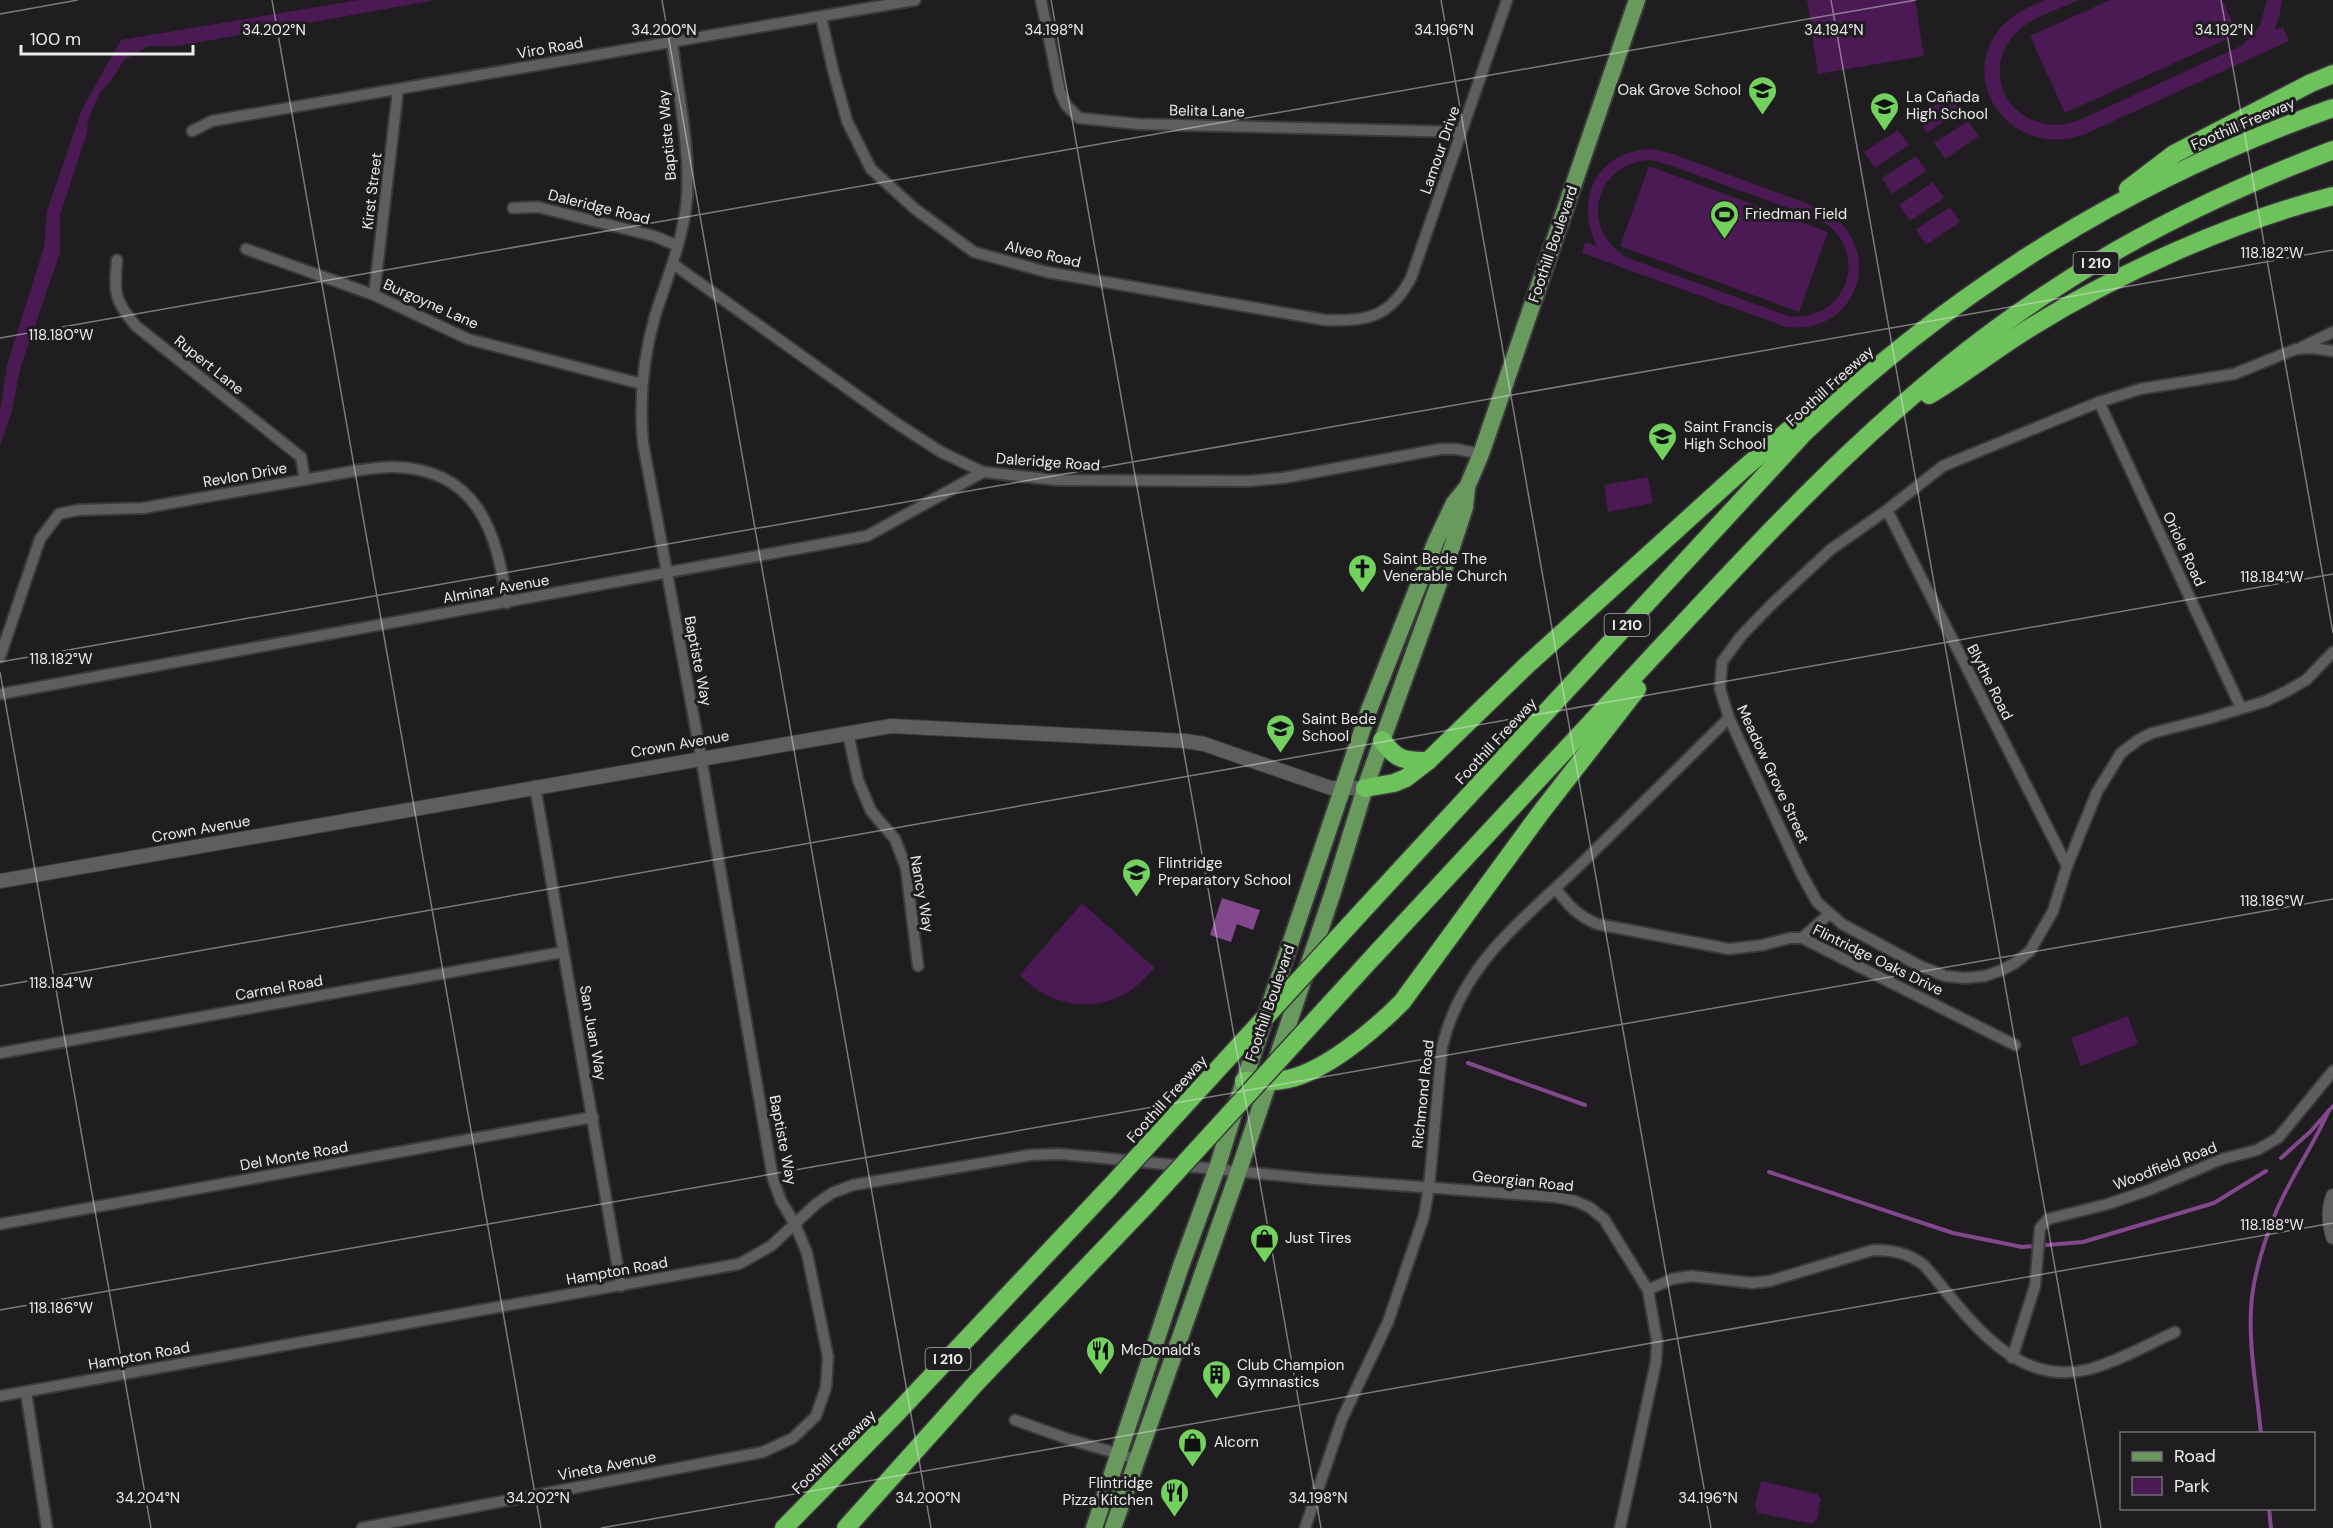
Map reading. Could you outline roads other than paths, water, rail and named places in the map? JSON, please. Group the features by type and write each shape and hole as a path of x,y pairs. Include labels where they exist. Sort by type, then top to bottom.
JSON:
{"highway":[{"path":"2086,221 2174,153 2333,74"},
{"name":"Foothill Freeway","path":"784,1528 895,1415 1110,1187 1804,433 1844,394 1897,350 1988,282 2086,221 2201,160 2333,108"},
{"name":"I 210","path":"846,1528 976,1383 1149,1202 1702,603 1811,492 1886,420 1959,357 2053,289 2108,256 2245,186 2333,150"},
{"path":"1886,420 1946,385 2029,328 2139,269 2256,220 2333,196"},
{"path":"1365,788 1394,783 1406,778 1428,761 1527,665 1782,434 1817,406 1897,350"},
{"path":"1244,1081 1284,1080 1305,1072 1376,1028 1402,1002 1542,811 1702,603"},
{"path":"1382,740 1391,752 1400,758 1428,761"}],"main road":[{"name":"Foothill Boulevard","path":"1094,1528 1181,1266 1217,1168 1369,710 1436,541 1454,503 1467,487 1481,454 1637,0"},
{"name":"Foothill Boulevard","path":"1113,1528 1239,1170 1333,892 1365,788 1452,547 1465,507 1467,487"}],"street":[{"name":"Viro Road","path":"192,131 213,121 915,0"},
{"name":"Belita Lane","path":"1041,0 1060,93 1066,105 1079,118 1138,124 1461,132"},
{"name":"Lamour Drive","path":"1392,305 1403,294 1415,269 1507,0"},
{"name":"Alveo Road","path":"821,17 847,122 871,169 915,209 974,252 1047,272 1325,321 1363,320 1392,305"},
{"name":"Baptiste Way","path":"672,42 687,169 687,198 673,264 654,319 642,384 640,412 643,443 701,758 773,1179 781,1201 795,1224 807,1253 828,1357 826,1387"},
{"name":"Kirst Street","path":"374,295 398,90"},
{"name":"Daleridge Road","path":"513,208 538,207 654,236 676,245"},
{"name":"Burgoyne Lane","path":"246,249 374,295 468,339 642,384"},
{"name":"Rupert Lane","path":"117,260 115,284 120,307 131,320 300,458 305,480"},
{"name":"Daleridge Road","path":"673,264 892,421 941,452 983,472 1056,480 1248,481 1283,478 1441,448 1481,454"},
{"path":"2296,349 2333,332"},
{"name":"Meadow Grove Street","path":"2333,351 2312,348 2296,349 2234,374 2139,389 2099,402 1943,466 1803,572 1763,612 1722,662 1720,688 1729,718 1801,873 1817,902 1842,924 1920,966 1945,976 1965,978 1985,976 2015,963 2030,951 2053,911 2067,866 2097,792 2121,753 2138,740 2152,734 2208,719 2287,692 2306,680 2333,652"},
{"name":"Oriole Road","path":"2099,402 2241,708"},
{"name":"Revlon Drive","path":"0,657 40,539 59,514 68,510 144,508 392,467 426,471 450,481 464,490 477,505 487,521 502,571 507,603"},
{"name":"Alminar Avenue","path":"0,694 867,536 983,472"},
{"name":"Blythe Road","path":"1887,510 2067,866"},
{"name":"Richmond Road","path":"1305,1528 1342,1419 1388,1322 1424,1216 1429,1187 1439,1075 1447,1026 1471,977 1512,928 1556,888 1729,718"},
{"name":"Crown Avenue","path":"0,881 535,786 891,726 1185,741 1204,744 1330,788 1365,788"},
{"name":"Nancy Way","path":"848,733 858,780 871,811 895,839 906,868 918,966"},
{"name":"San Juan Way","path":"535,786 621,1286"},
{"name":"Flintridge Oaks Drive","path":"1556,888 1571,908 1582,917 1597,924 1729,949 1802,938 2015,1045"},
{"path":"1802,938 1829,914"},
{"name":"Carmel Road","path":"0,1053 563,952"},
{"name":"Woodfield Road","path":"2012,1358 2035,1286 2040,1228 2054,1216 2108,1204 2149,1190 2222,1159 2257,1150 2269,1144 2278,1137 2333,1071"},
{"name":"Del Monte Road","path":"0,1224 592,1117"},
{"name":"Hampton Road","path":"0,1396 739,1264 771,1246 816,1204 832,1193 853,1185 1000,1159 1059,1154 1217,1168"},
{"name":"Georgian Road","path":"1217,1168 1315,1179 1556,1197 1589,1207 1604,1219 1648,1290 1657,1341 1656,1362 1620,1528"},
{"path":"2333,1196 2329,1223 2333,1237"},
{"path":"1648,1290 1672,1279 1691,1276 1752,1283 1770,1281 1873,1250 1890,1250 1911,1256 1924,1265 1990,1340 2012,1358 2043,1370 2088,1369 2175,1332"},
{"name":"Vineta Avenue","path":"362,1528 763,1452 793,1438 816,1416 826,1387"},
{"path":"26,1392 47,1528"},
{"path":"1015,1420 1136,1459"}],"waterway":[{"path":"1468,1063 1585,1105"},
{"path":"2281,1158 2310,1132 2333,1106"},
{"path":"2261,1432 2251,1330 2252,1296 2256,1274 2276,1212 2329,1110"},
{"path":"1769,1172 1953,1233 2022,1247 2083,1242 2214,1203 2266,1171"},
{"path":"2269,1510 2271,1528"}],"place":[{"name":"Oak Grove School","path":"1762,116"},
{"name":"La Cañada High School","path":"1885,132"},
{"name":"Friedman Field","path":"1724,240"},
{"name":"Saint Francis High School","path":"1663,462"},
{"name":"Saint Bede The Venerable Church","path":"1362,594"},
{"name":"Saint Bede School","path":"1281,754"},
{"name":"Flintridge Preparatory School","path":"1137,898"},
{"name":"Just Tires","path":"1264,1264"},
{"name":"McDonald's","path":"1100,1376"},
{"name":"Club Champion Gymnastics","path":"1216,1400"},
{"name":"Alcorn","path":"1193,1468"},
{"name":"Flintridge Pizza Kitchen","path":"1174,1518"}]}
